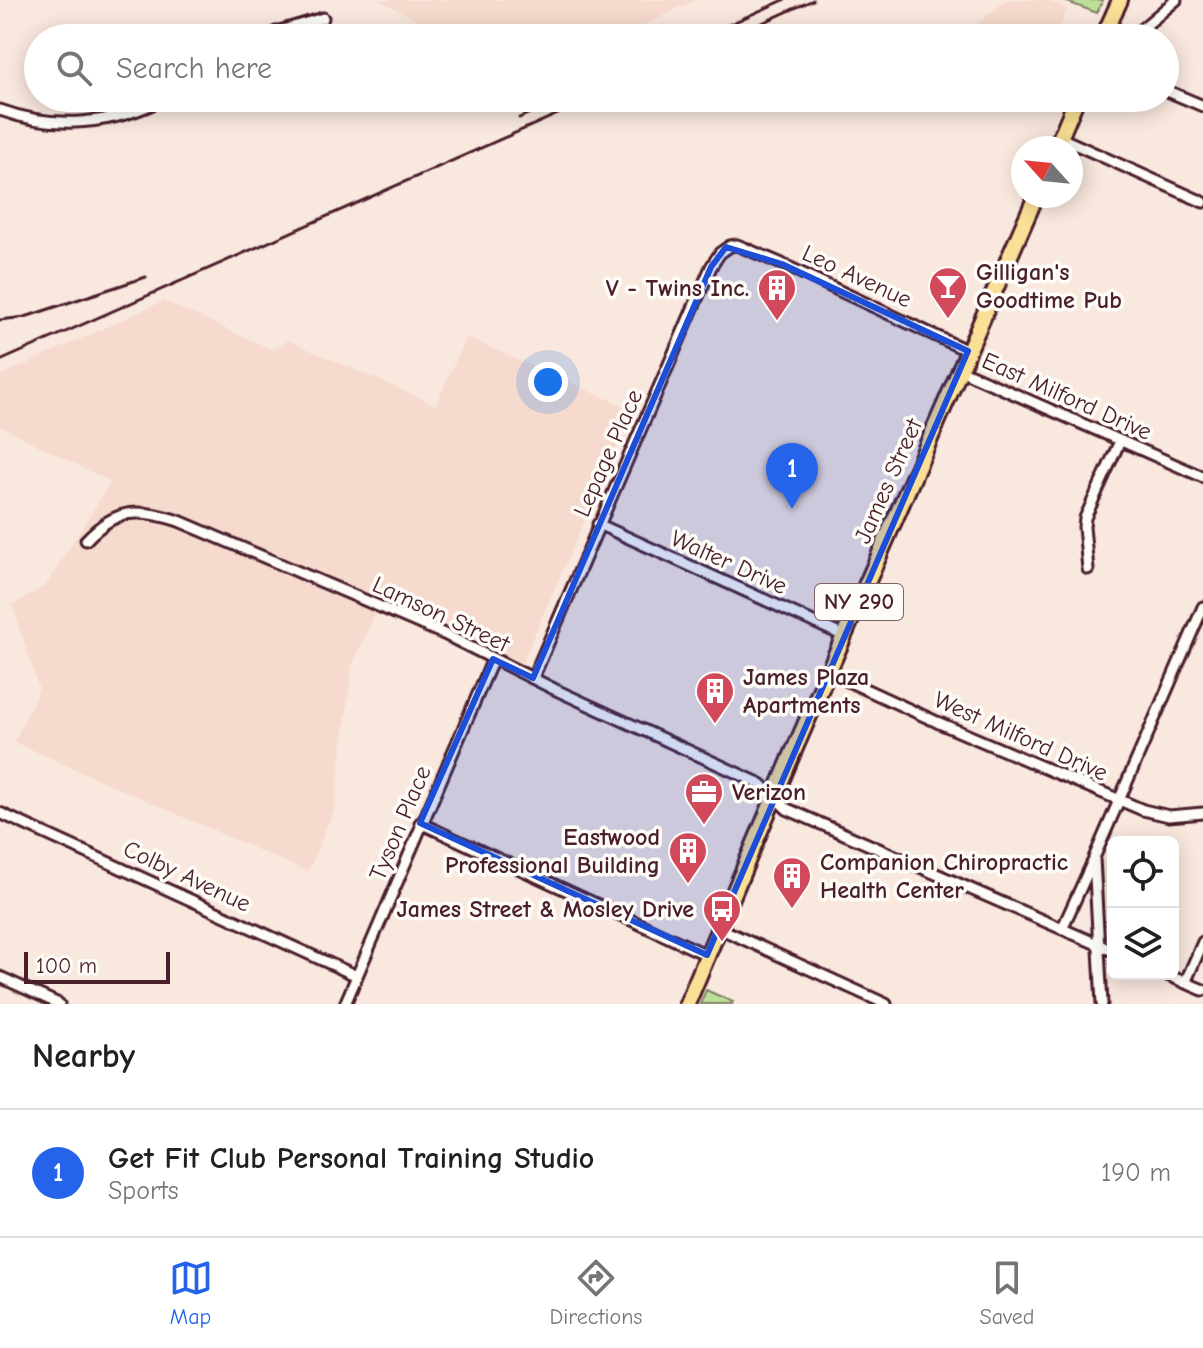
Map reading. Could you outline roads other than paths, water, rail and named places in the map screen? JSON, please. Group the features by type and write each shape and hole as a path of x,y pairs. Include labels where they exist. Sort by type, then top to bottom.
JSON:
{"main road":[{"path":"1109,24 1120,0"},
{"path":"1061,136 1071,112"},
{"name":"James Street","path":"687,1004 774,796 1031,208"}],"street":[{"path":"1148,24 1176,0"},
{"path":"303,24 323,18"},
{"path":"1179,96 1203,106"},
{"path":"0,110 19,117 56,122 100,120 133,112"},
{"path":"1083,153 1203,202"},
{"name":"Leo Avenue","path":"726,247 737,245 782,264 968,351"},
{"name":"Lepage Place","path":"533,678 711,267 726,247"},
{"name":"East Milford Drive","path":"960,370 1203,477"},
{"path":"1088,569 1085,518 1120,441"},
{"name":"Lamson Street","path":"86,540 101,524 118,514 157,514 444,634 761,784 787,809 1107,948"},
{"name":"Walter Drive","path":"598,524 844,636"},
{"path":"1062,929 1203,607"},
{"name":"Tyson Place","path":"345,1004 420,823 493,659"},
{"name":"West Milford Drive","path":"828,672 1119,801 1169,816 1203,813"},
{"name":"Colby Avenue","path":"0,813 357,976"},
{"path":"420,823 707,955"},
{"path":"1094,858 1102,1004"},
{"path":"719,928 886,1004"},
{"path":"1185,983 1203,942"},
{"path":"0,977 59,1004"},
{"path":"1178,980 1203,990"}],"railway":[{"path":"730,24 784,0"},
{"path":"760,24 813,0"},
{"path":"519,118 532,112"},
{"path":"0,361 562,112"},
{"path":"0,320 25,317 146,277"}],"place":[{"name":"Gilligan's Goodtime Pub","path":"948,320"},
{"name":"V - Twins Inc.","path":"777,322"},
{"name":"Get Fit Club Personal Training Studio","path":"792,509"},
{"name":"James Plaza Apartments","path":"715,725"},
{"name":"Verizon","path":"704,826"},
{"name":"Eastwood Professional Building","path":"688,885"},
{"name":"Companion Chiropractic Health Center","path":"792,910"},
{"name":"James Street & Mosley Drive","path":"722,943"}]}
